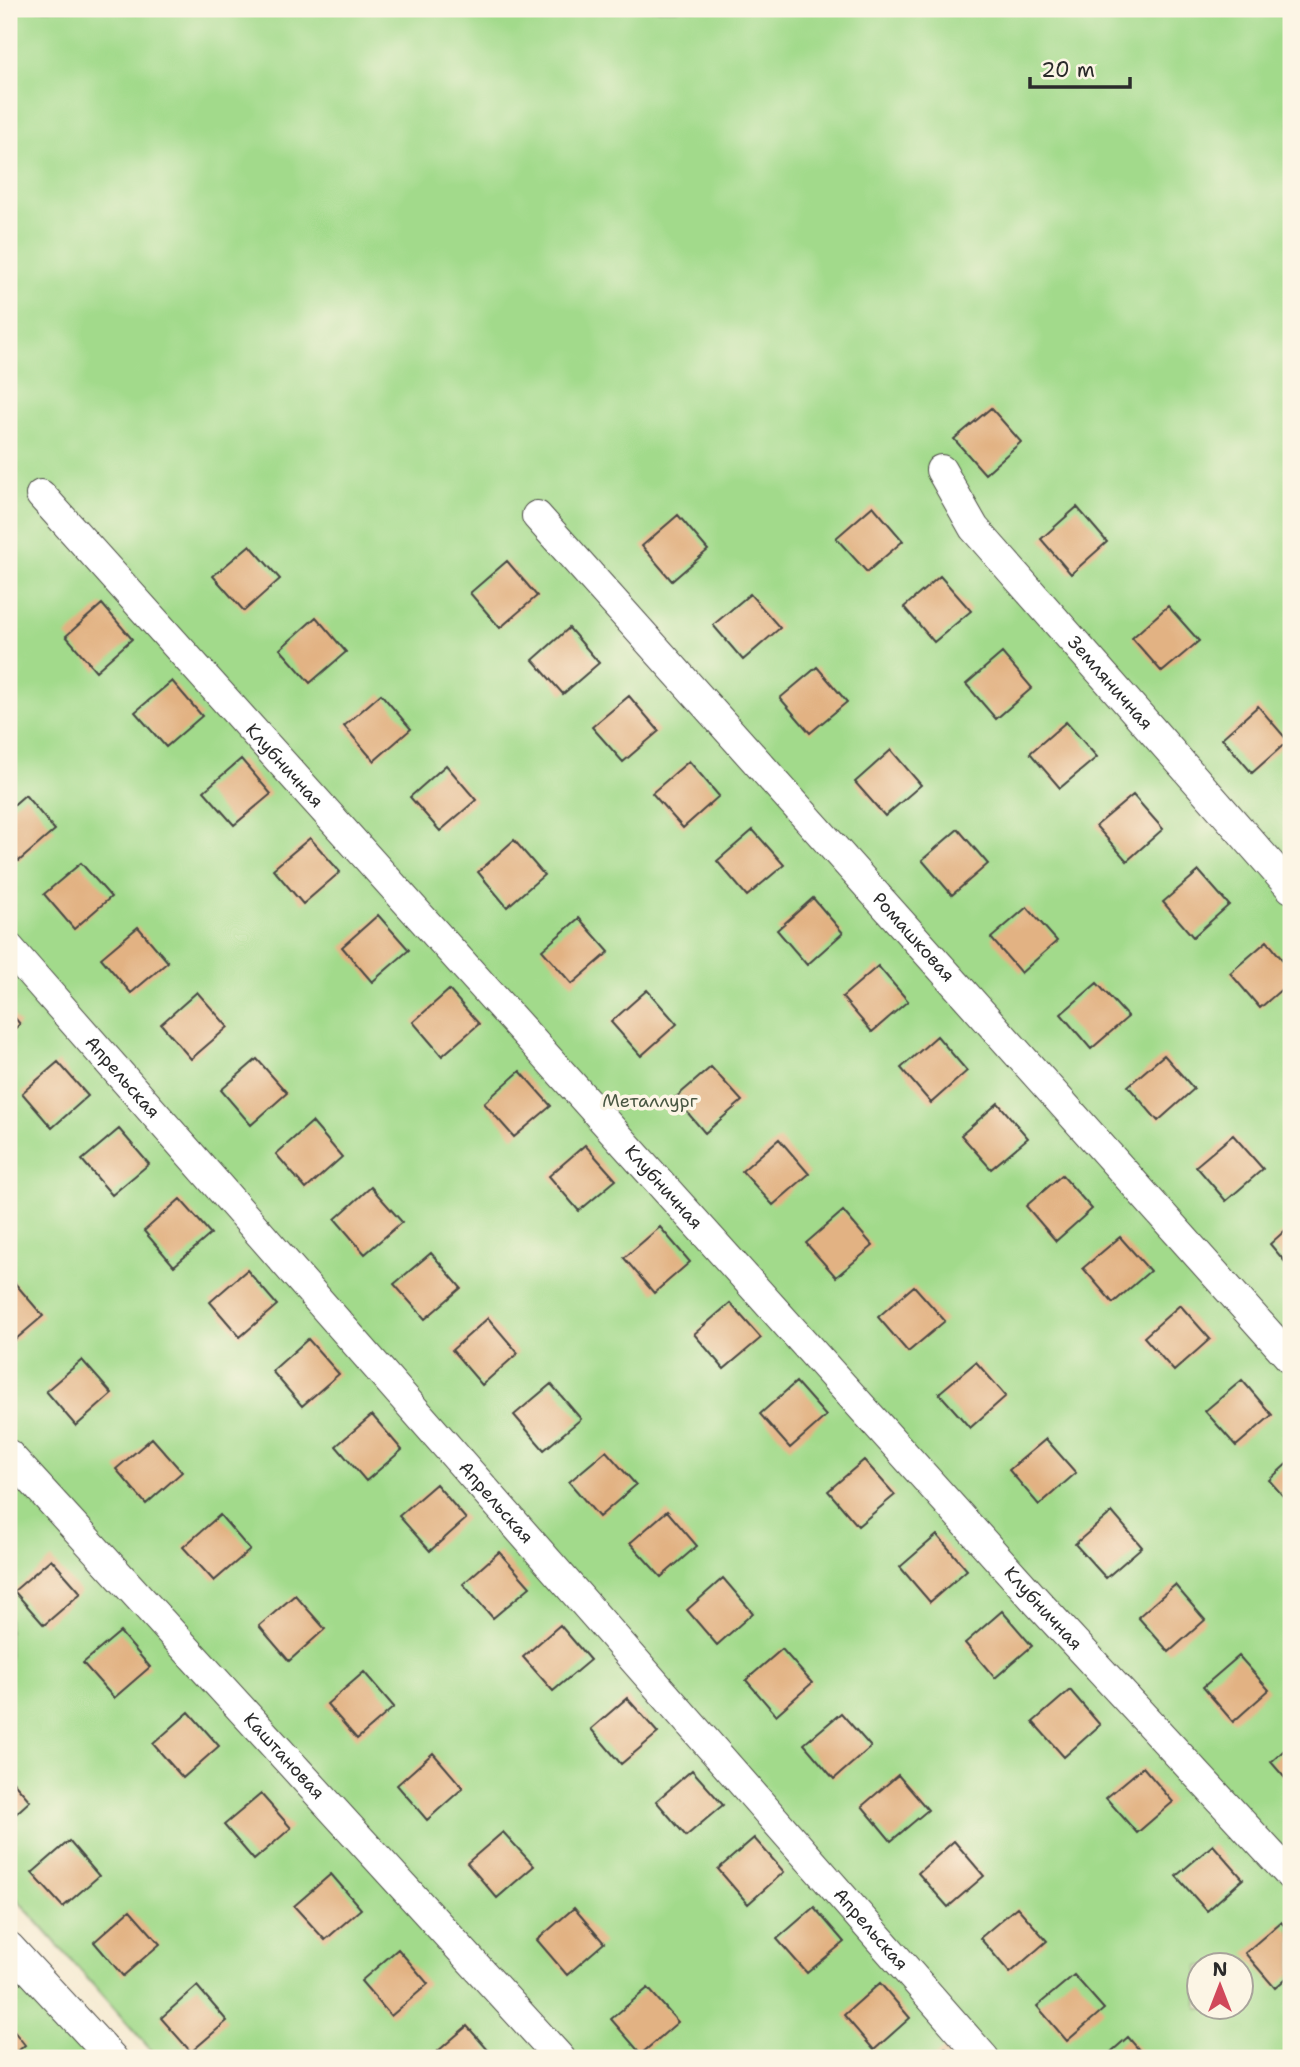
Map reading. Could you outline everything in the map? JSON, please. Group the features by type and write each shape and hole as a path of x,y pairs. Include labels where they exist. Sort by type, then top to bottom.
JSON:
{"street":[{"name":"Земляничная","path":"941,470 974,528 1291,888"},
{"name":"Клубничная","path":"41,495 1038,1603 1291,1876"},
{"name":"Ромашковая","path":"537,516 1291,1359"},
{"name":"Апрельская","path":"9,948 984,2058"},
{"name":"Каштановая","path":"9,1455 560,2058"},
{"path":"9,1947 112,2058"}],"green space":[{"name":"Металлург","path":"9,9 1291,9 1291,2058 158,2058 9,1890"},
{"path":"9,1944 110,2058 9,2058"}],"building":[{"path":"991,408 1021,442 985,474 954,439"},
{"path":"873,506 903,541 867,572 836,538"},
{"path":"1077,507 1107,542 1071,574 1041,539"},
{"path":"678,515 708,550 672,581 642,546"},
{"path":"250,545 280,579 244,611 213,576"},
{"path":"507,561 537,596 500,628 470,593"},
{"path":"940,576 971,611 934,642 904,607"},
{"path":"750,594 780,628 743,660 713,625"},
{"path":"102,604 132,639 96,671 66,636"},
{"path":"1168,606 1199,641 1162,672 1132,638"},
{"path":"316,617 346,652 310,683 280,649"},
{"path":"569,628 599,663 563,694 533,660"},
{"path":"1002,653 1032,688 996,719 966,684"},
{"path":"817,667 847,702 810,733 780,698"},
{"path":"172,681 202,716 166,747 135,712"},
{"path":"381,694 411,729 374,761 344,726"},
{"path":"629,696 659,731 623,762 592,727"},
{"path":"1258,706 1288,741 1252,773 1222,738"},
{"path":"1066,722 1097,757 1060,788 1030,753"},
{"path":"891,750 921,785 885,816 855,782"},
{"path":"241,759 271,794 234,825 204,791"},
{"path":"689,761 719,796 683,828 652,793"},
{"path":"446,765 476,800 440,831 410,797"},
{"path":"25,795 55,830 19,861 9,850 9,809"},
{"path":"1133,795 1163,829 1127,861 1096,826"},
{"path":"958,829 988,864 952,895 922,860"},
{"path":"753,830 784,865 747,896 717,861"},
{"path":"310,838 340,872 303,904 273,869"},
{"path":"514,840 544,875 507,907 478,872"},
{"path":"81,863 111,897 74,929 44,894"},
{"path":"1199,871 1229,905 1193,937 1163,902"},
{"path":"813,898 843,933 807,965 777,930"},
{"path":"1027,907 1057,941 1021,973 991,938"},
{"path":"378,915 409,950 372,982 342,947"},
{"path":"579,918 609,952 572,984 542,950"},
{"path":"138,927 168,962 131,993 101,958"},
{"path":"1267,941 1291,970 1291,981 1260,1008 1230,973"},
{"path":"878,966 908,1001 872,1032 842,997"},
{"path":"1097,983 1128,1017 1091,1049 1061,1014"},
{"path":"449,990 479,1024 442,1056 413,1022"},
{"path":"647,990 677,1024 641,1056 611,1022"},
{"path":"197,992 228,1027 191,1059 161,1024"},
{"path":"9,1011 20,1024 9,1034"},
{"path":"937,1036 967,1071 931,1103 901,1068"},
{"path":"1164,1055 1194,1089 1158,1121 1128,1086"},
{"path":"257,1059 287,1093 251,1125 221,1090"},
{"path":"58,1062 88,1096 52,1128 22,1093"},
{"path":"711,1067 742,1101 705,1133 675,1098"},
{"path":"520,1071 551,1106 514,1137 484,1103"},
{"path":"998,1103 1028,1138 991,1169 961,1135"},
{"path":"312,1122 342,1157 306,1189 276,1154"},
{"path":"119,1129 149,1164 112,1195 82,1160"},
{"path":"1233,1135 1263,1169 1226,1201 1196,1166"},
{"path":"779,1139 809,1174 773,1205 742,1171"},
{"path":"585,1145 616,1180 579,1211 549,1176"},
{"path":"1062,1175 1092,1209 1056,1241 1026,1206"},
{"path":"371,1187 402,1222 365,1254 335,1219"},
{"path":"180,1199 211,1234 174,1266 144,1231"},
{"path":"843,1211 873,1246 836,1277 806,1243"},
{"path":"1291,1225 1291,1269 1270,1244"},
{"path":"660,1227 690,1262 654,1293 624,1258"},
{"path":"1120,1237 1150,1271 1113,1303 1083,1268"},
{"path":"431,1253 461,1288 425,1319 394,1284"},
{"path":"247,1270 277,1305 240,1337 210,1302"},
{"path":"13,1281 43,1316 9,1345 9,1285"},
{"path":"914,1286 945,1321 908,1352 878,1317"},
{"path":"730,1303 761,1338 724,1369 694,1334"},
{"path":"1180,1305 1210,1339 1174,1371 1144,1337"},
{"path":"488,1318 518,1353 482,1385 452,1350"},
{"path":"308,1339 339,1374 302,1406 272,1371"},
{"path":"82,1360 112,1394 76,1426 46,1391"},
{"path":"976,1362 1006,1396 970,1428 939,1393"},
{"path":"1242,1380 1272,1415 1236,1446 1205,1411"},
{"path":"796,1382 826,1416 790,1448 760,1414"},
{"path":"551,1384 581,1419 544,1450 514,1415"},
{"path":"372,1415 402,1450 366,1481 336,1446"},
{"path":"152,1438 182,1472 146,1504 116,1469"},
{"path":"1046,1439 1076,1473 1039,1505 1009,1470"},
{"path":"606,1451 636,1485 599,1517 569,1482"},
{"path":"864,1460 895,1495 858,1526 828,1491"},
{"path":"1291,1460 1291,1505 1269,1480"},
{"path":"436,1484 466,1519 430,1551 399,1516"},
{"path":"667,1511 697,1546 661,1577 630,1543"},
{"path":"1112,1512 1142,1547 1106,1578 1075,1544"},
{"path":"220,1515 250,1550 214,1581 183,1547"},
{"path":"937,1535 967,1570 930,1602 900,1567"},
{"path":"499,1552 530,1587 493,1618 463,1584"},
{"path":"51,1559 81,1593 44,1625 14,1591"},
{"path":"723,1578 753,1613 717,1645 687,1610"},
{"path":"1175,1585 1205,1620 1169,1652 1138,1617"},
{"path":"295,1595 325,1629 289,1661 259,1626"},
{"path":"1002,1611 1032,1646 995,1678 965,1643"},
{"path":"560,1625 590,1660 553,1691 523,1657"},
{"path":"120,1632 150,1667 114,1698 83,1663"},
{"path":"782,1649 812,1683 776,1715 746,1680"},
{"path":"1239,1656 1269,1690 1233,1722 1203,1687"},
{"path":"364,1672 394,1707 357,1739 327,1704"},
{"path":"1070,1690 1100,1725 1064,1757 1033,1722"},
{"path":"627,1698 658,1733 621,1764 591,1729"},
{"path":"189,1712 219,1746 183,1778 153,1744"},
{"path":"841,1713 871,1747 834,1779 804,1744"},
{"path":"1291,1744 1291,1785 1271,1762"},
{"path":"433,1753 463,1788 427,1820 397,1785"},
{"path":"1143,1767 1173,1802 1137,1833 1106,1798"},
{"path":"692,1770 723,1805 686,1836 656,1801"},
{"path":"898,1775 928,1810 891,1841 862,1806"},
{"path":"9,1777 30,1801 9,1820"},
{"path":"261,1794 291,1828 254,1860 224,1825"},
{"path":"503,1832 534,1866 497,1898 467,1863"},
{"path":"754,1838 784,1872 748,1904 718,1869"},
{"path":"69,1841 99,1876 63,1907 32,1873"},
{"path":"954,1841 984,1876 948,1907 918,1873"},
{"path":"1213,1845 1243,1879 1207,1911 1176,1876"},
{"path":"331,1874 361,1909 325,1940 294,1906"},
{"path":"814,1907 844,1942 807,1973 777,1939"},
{"path":"1017,1907 1047,1941 1010,1973 980,1938"},
{"path":"574,1908 604,1943 567,1975 537,1940"},
{"path":"130,1910 160,1944 123,1976 94,1942"},
{"path":"1281,1922 1291,1933 1291,1974 1275,1988 1254,1964 1254,1952 1246,1952"},
{"path":"398,1949 428,1984 391,2016 361,1981"},
{"path":"1074,1975 1104,2009 1067,2041 1037,2006"},
{"path":"880,1983 910,2018 874,2050 844,2015"},
{"path":"197,1986 227,2021 191,2052 161,2018"},
{"path":"648,1988 678,2022 641,2054 611,2019"},
{"path":"9,2025 25,2045 10,2058 9,2058"},
{"path":"467,2026 495,2058 430,2058"},
{"path":"1128,2037 1146,2058 1104,2058"},
{"path":"945,2048 954,2058 933,2058"}]}
